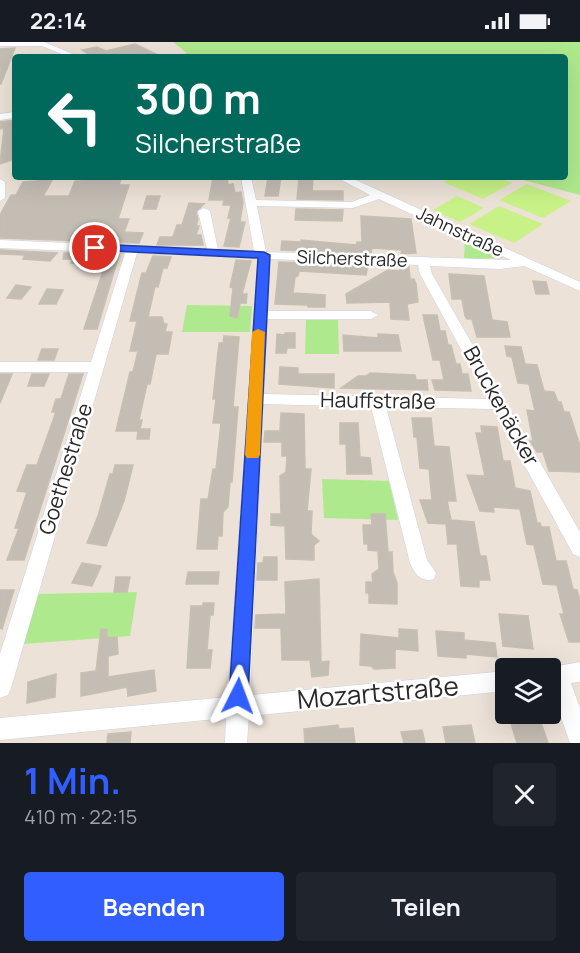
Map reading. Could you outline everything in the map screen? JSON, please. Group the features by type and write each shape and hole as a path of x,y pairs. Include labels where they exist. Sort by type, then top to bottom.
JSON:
{"street":[{"path":"0,44 44,44 69,54"},
{"path":"236,743 262,255 247,180"},
{"name":"Jahnstraße","path":"347,180 580,287"},
{"path":"0,182 0,198"},
{"path":"251,203 353,205 379,195"},
{"path":"204,211 210,230 213,253"},
{"name":"Silcherstraße","path":"0,244 506,265 525,262"},
{"name":"Goethestraße","path":"0,688 132,249"},
{"name":"Bruckenäcker","path":"423,262 426,274 580,549"},
{"path":"259,315 371,315"},
{"path":"0,367 96,367"},
{"name":"Hauffstraße","path":"255,399 500,404"},
{"path":"377,401 419,563 427,573"},
{"path":"561,674 580,672"},
{"name":"Mozartstraße","path":"0,729 495,682"},
{"path":"561,693 580,741"}],"green space":[{"path":"173,42 580,42 580,195 523,180 568,180 568,54 184,54 187,53"},
{"path":"447,180 504,180 512,183 483,199 443,182"},
{"path":"527,184 571,201 543,218 499,200"},
{"path":"457,196 484,208 460,222 433,210"},
{"path":"499,206 543,224 514,243 469,224"},
{"path":"465,240 500,255 503,258 464,259"},
{"path":"187,305 252,306 250,332 182,332"},
{"path":"306,320 338,320 339,354 305,354"},
{"path":"322,479 389,481 398,520 324,518"},
{"path":"137,592 130,636 22,644 37,594"}],"building":[{"path":"135,44 156,54 89,54 82,50 97,47 106,51"},
{"path":"15,48 1,84 0,84 0,49"},
{"path":"12,120 12,160 0,164 4,128 0,129 0,122"},
{"path":"52,180 43,196 69,196 75,181 121,180 119,185 129,185 118,219 129,219 124,232 143,233 139,243 0,238 0,215 11,195 16,195 23,182"},
{"path":"212,180 227,180 228,185 233,184 235,193 241,192 243,203 240,222 245,222 239,247 224,246 231,218 228,218 231,205 223,205 224,200 209,200"},
{"path":"268,180 281,180 278,196 265,196"},
{"path":"299,180 313,180 312,191 343,191 343,200 297,199"},
{"path":"147,196 160,196 156,209 143,209"},
{"path":"189,203 204,204 196,212 198,220 196,226 199,226 196,235 201,235 203,245 157,245 160,237 173,237 177,225 182,225"},
{"path":"296,209 343,210 342,221 295,220"},
{"path":"361,216 411,219 416,253 401,254 402,250 372,248 371,253 281,250 282,241 301,242 301,240 356,245 357,242 362,242"},
{"path":"0,250 57,253 50,261 23,259 25,255 0,254"},
{"path":"64,253 119,255 97,329 84,329 104,268 71,263 73,259 63,259"},
{"path":"153,256 171,257 167,268 163,268 158,287 155,286 148,317 162,317 164,324 167,324 165,332 172,332 168,354 156,354 139,420 142,420 140,429 150,429 149,439 137,439 138,431 116,431 130,372 133,372 138,351 130,351 137,321 130,321 142,273 146,273"},
{"path":"236,260 251,261 242,294 247,294 246,303 240,303 237,318 230,316 233,288 230,287"},
{"path":"279,262 368,265 366,275 299,271 298,276 295,277 293,293 325,295 325,307 308,307 308,305 275,304"},
{"path":"400,267 409,267 410,279 414,279 416,284 418,302 407,304 409,320 391,319 390,302 347,303 346,294 388,270 400,271"},
{"path":"449,274 484,276 492,320 507,322 510,337 477,337 472,319 467,319 465,316 462,299 452,299"},
{"path":"533,281 546,282 549,294 536,294"},
{"path":"16,285 31,287 21,299 7,298"},
{"path":"47,289 63,290 56,304 39,304"},
{"path":"423,315 437,315 440,331 445,331 456,364 460,364 462,374 468,374 471,391 435,390 432,380 444,380 440,360 433,360"},
{"path":"285,333 295,333 295,348 287,348 286,353 276,353 277,334 285,335"},
{"path":"378,334 398,335 401,351 344,351 343,335 378,338"},
{"path":"224,336 239,337 233,407 238,407 232,482 230,482 228,507 223,512 222,536 218,536 217,549 197,549 201,499 208,499 213,469 216,469 221,423 213,423 216,399 213,399 219,343 223,343"},
{"path":"505,346 521,347 525,364 537,365 544,391 554,392 564,412 569,412 580,446 580,472 549,471 543,452 537,452 530,441 533,441 527,410 535,411 529,384 518,383 512,357 507,356"},
{"path":"42,349 58,349 54,360 38,360"},
{"path":"280,367 298,368 298,374 334,374 334,388 279,384"},
{"path":"370,373 415,375 416,380 427,380 428,390 341,388 358,376 366,376"},
{"path":"0,374 12,374 0,403"},
{"path":"32,374 49,374 44,386 28,386"},
{"path":"69,374 83,374 24,560 7,560 19,528 15,528 27,492 17,491 27,465 37,465 56,412 52,412 56,399 61,399"},
{"path":"281,413 304,414 305,469 311,469 307,511 312,511 311,534 319,541 314,545 314,560 286,559 285,526 271,525 271,514 281,514 280,476 286,472 287,456 282,456 282,442 264,442 265,431 280,431"},
{"path":"412,418 431,418 434,446 449,447 456,501 447,501 451,520 474,522 480,556 486,556 490,580 479,580 479,587 461,586 457,544 448,544 446,524 428,523 420,500 432,500 429,469 420,468 417,437 414,437"},
{"path":"340,423 358,423 360,457 370,458 372,474 347,474 346,444 340,444"},
{"path":"481,426 497,427 503,461 510,461 515,488 530,491 537,523 540,523 541,527 549,527 556,561 566,561 573,589 577,590 580,600 580,642 569,642 560,614 564,614 557,585 543,584 534,545 527,544 520,509 493,507 494,512 480,511 467,475 485,476 476,433 482,433"},
{"path":"115,465 133,465 124,501 106,546 87,543 98,516 110,474 113,474"},
{"path":"371,514 385,514 388,552 392,552 393,572 397,583 397,604 369,603 369,593 366,593 366,582 373,582 372,574 379,569 378,551 368,550 368,544 364,544 363,525 372,525"},
{"path":"264,557 277,557 277,580 257,580 258,563 263,563"},
{"path":"82,563 101,566 92,586 72,583"},
{"path":"188,572 219,572 218,584 186,584"},
{"path":"116,577 130,577 127,592 114,592"},
{"path":"319,579 321,662 329,661 328,675 312,677 310,660 282,660 281,628 255,628 256,615 286,614 285,582"},
{"path":"0,590 14,590 2,629 0,628"},
{"path":"203,603 214,603 213,615 210,615 207,650 212,650 210,668 187,668 191,606 203,606"},
{"path":"499,614 528,616 533,649 503,646"},
{"path":"101,629 107,630 107,638 117,637 118,654 108,656 108,677 154,670 156,691 128,696 127,687 81,696 81,673 96,671"},
{"path":"399,629 417,630 418,651 395,649 395,668 374,669 371,666 360,665 361,634 399,638"},
{"path":"436,631 464,633 464,640 495,643 497,657 466,654 466,658 438,656"},
{"path":"56,674 55,697 27,703 28,682"},
{"path":"511,724 541,724 548,743 517,743"},
{"path":"338,725 339,729 353,728 355,743 305,743 304,729"},
{"path":"471,725 475,743 446,743 443,727"},
{"path":"422,730 425,743 404,743 401,732"},
{"path":"131,732 130,743 107,743 108,734"}],"slow traffic":[{"path":"252,455 258,332"}],"route":[{"path":"95,248 264,255 238,696"}]}
